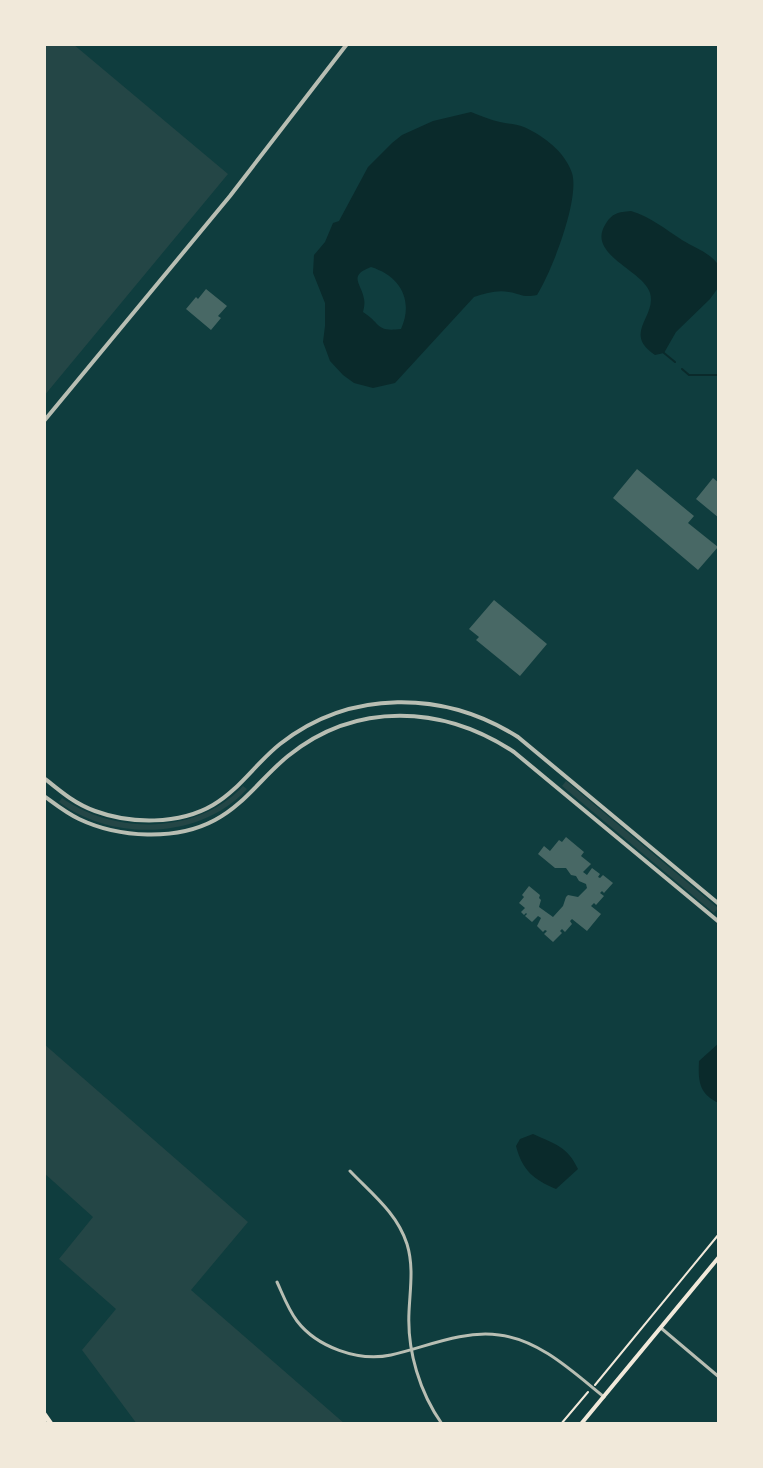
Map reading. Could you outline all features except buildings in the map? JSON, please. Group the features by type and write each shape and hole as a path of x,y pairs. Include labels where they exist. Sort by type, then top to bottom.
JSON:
{"main road":[{"path":"581,1424 719,1257"},
{"path":"44,1414 51,1424"}],"street":[{"path":"44,421 230,196 347,44"},
{"path":"44,778 81,805 106,814 151,820 178,817 203,811 215,804 234,790 277,747 314,722 346,709 373,703 408,701 433,704 475,716 518,737 719,904"},
{"path":"44,796 73,816 103,828 127,833 163,834 192,829 215,821 234,808 289,755 327,732 372,717 429,717 466,727 514,752 719,922"},
{"path":"350,1171 392,1215 407,1244 411,1272 408,1315 411,1349 420,1383 442,1424"},
{"path":"277,1282 297,1322 330,1347 374,1356 462,1336 501,1335 544,1351 604,1397"},
{"path":"661,1328 719,1377"}],"path":[{"path":"561,1424 719,1234"}],"shaded area":[{"path":"44,44 73,44 228,174 44,396"},
{"path":"471,112 524,127 539,135 569,165 572,200 557,253 537,295 500,291 474,297 395,383 373,388 354,383 330,361 323,342 325,303 313,273 314,255 325,242 333,223 339,221 368,167 402,135 433,121","holes":["371,267 381,271 402,290 406,308 401,329 383,328 363,312 364,301 358,277"]},
{"path":"631,211 702,251 719,266 718,288 676,332 664,353 655,355 641,339 651,302 650,293 637,277 609,254 601,236 613,216"},
{"path":"566,781 718,908 714,913 562,786"},
{"path":"243,786 247,789 228,806 206,818 156,830 104,824 80,815 59,802 62,798 106,819 156,824 203,814"},
{"path":"719,1043 719,1103 704,1091 699,1061"},
{"path":"44,1044 248,1222 191,1290 345,1424 137,1424 82,1350 116,1309 59,1259 93,1217 44,1173"},
{"path":"533,1134 565,1150 578,1169 556,1189 541,1182 522,1162 516,1146 520,1139"}],"waterway":[{"path":"664,353 675,362"},
{"path":"682,369 689,375 719,375"}]}
